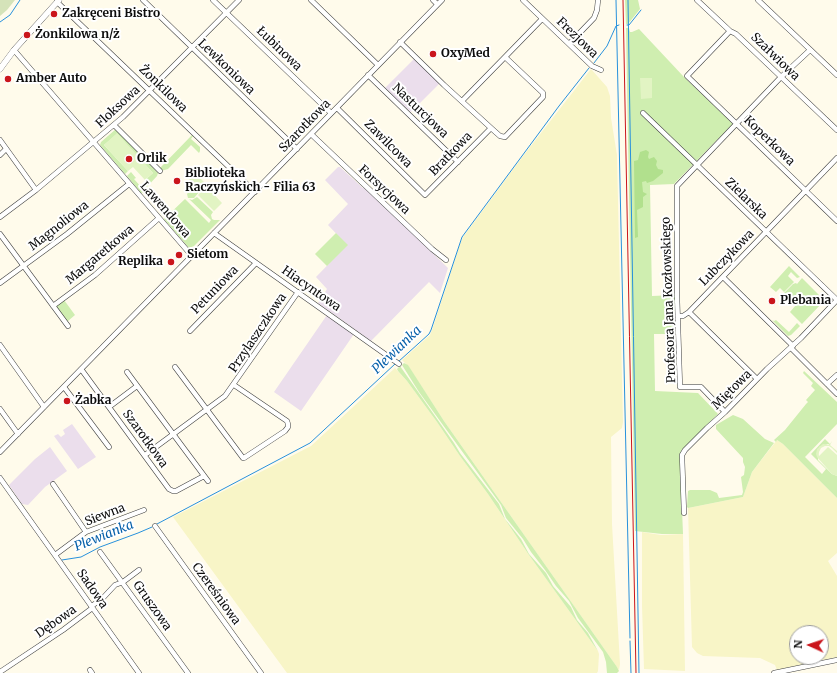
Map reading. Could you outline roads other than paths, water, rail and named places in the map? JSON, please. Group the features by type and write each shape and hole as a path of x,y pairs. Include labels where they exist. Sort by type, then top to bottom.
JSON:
{"street":[{"name":"Lewkoniowa","path":"143,0 297,149"},
{"name":"Łubinowa","path":"213,0 331,113"},
{"name":"Floksowa","path":"0,217 36,190 114,125 150,91 239,0"},
{"path":"311,0 378,65"},
{"path":"316,4 320,0"},
{"path":"433,0 437,4"},
{"name":"Szarotkowa","path":"0,452 442,0"},
{"name":"Frezjowa","path":"523,0 592,66 601,70"},
{"path":"569,44 594,18 598,0"},
{"name":"Szałwiowa","path":"698,0 837,130"},
{"path":"758,0 837,75"},
{"path":"0,69 14,50 58,1"},
{"name":"Żonkilowa","path":"58,1 255,192"},
{"path":"462,101 542,19"},
{"name":"Koperkowa","path":"730,31 687,76 837,220"},
{"path":"400,42 491,128 500,136 505,137 543,98 543,93 505,57"},
{"name":"Lawendowa","path":"14,50 192,256"},
{"name":"Profesora Jana Kozłowskiego","path":"725,412 701,387 680,388 677,186 781,77 810,50"},
{"name":"Nasturcjowa","path":"368,75 458,162"},
{"name":"Zawilcowa","path":"337,108 425,195"},
{"name":"Zielarska","path":"643,113 837,300"},
{"path":"114,125 160,171"},
{"name":"Bratkowa","path":"425,195 491,128"},
{"name":"Forsycjowa","path":"311,134 432,249 446,260"},
{"path":"0,140 36,190"},
{"path":"0,155 6,149"},
{"name":"Lubczykowa","path":"678,316 683,316 689,312 837,158"},
{"name":"Magnoliowa","path":"0,283 67,234 129,184"},
{"name":"Margaretkowa","path":"53,306 95,275 159,218"},
{"name":"Hiacyntowa","path":"214,233 398,362"},
{"path":"0,234 68,326"},
{"name":"Petuniowa","path":"190,331 256,262"},
{"path":"723,277 837,394"},
{"name":"Przylaszczkowa","path":"145,455 225,396 298,292"},
{"name":"Miętowa","path":"684,513 682,455 685,450 792,347 837,300"},
{"path":"689,312 757,380"},
{"path":"0,345 44,407"},
{"path":"175,367 207,410"},
{"name":"Szarotkowa","path":"81,369 169,489 176,491 204,476"},
{"name":"Szarotkowa","path":"127,372 208,481"},
{"path":"827,384 837,374"},
{"name":"Przylaszczkowa","path":"207,410 243,458 286,429 288,425 287,422 234,385"},
{"path":"109,407 137,386"},
{"path":"64,387 109,447"},
{"path":"0,409 18,434"},
{"name":"Sadowa","path":"0,478 139,673"},
{"path":"53,484 86,532"},
{"name":"Siewna","path":"55,555 86,532 144,510"},
{"name":"Czereśniowa","path":"155,526 261,673"},
{"name":"Gruszowa","path":"100,552 188,673"},
{"name":"Dębowa","path":"0,672 63,630 92,608 93,605 102,599 115,585 123,582 139,570"},
{"path":"774,673 837,660"}],"waterway":[{"path":"0,22 10,15 20,0"},
{"path":"616,0 630,638"},
{"path":"628,0 639,673"},
{"name":"Plewianka","path":"627,25 629,25 641,10"},
{"name":"Plewianka","path":"594,63 607,46 616,26 619,25"},
{"name":"Plewianka","path":"398,362 429,334 462,237 589,68"},
{"name":"Plewianka","path":"157,524 310,443 395,364"},
{"name":"Plewianka","path":"62,560 81,557 100,547 152,527"},
{"path":"630,641 631,673"}],"railway":[{"path":"623,0 636,673"}],"place":[{"name":"Zakręceni Bistro","path":"54,14"},
{"name":"Żonkilowa n/ż","path":"27,35"},
{"name":"OxyMed","path":"433,54"},
{"name":"Amber Auto","path":"8,79"},
{"name":"Orlik","path":"129,159"},
{"name":"Biblioteka Raczyńskich - Filia 63","path":"177,181"},
{"name":"Sietom","path":"179,255"},
{"name":"Replika","path":"171,262"},
{"name":"Plebania","path":"772,301"},
{"name":"Żabka","path":"67,401"}]}
